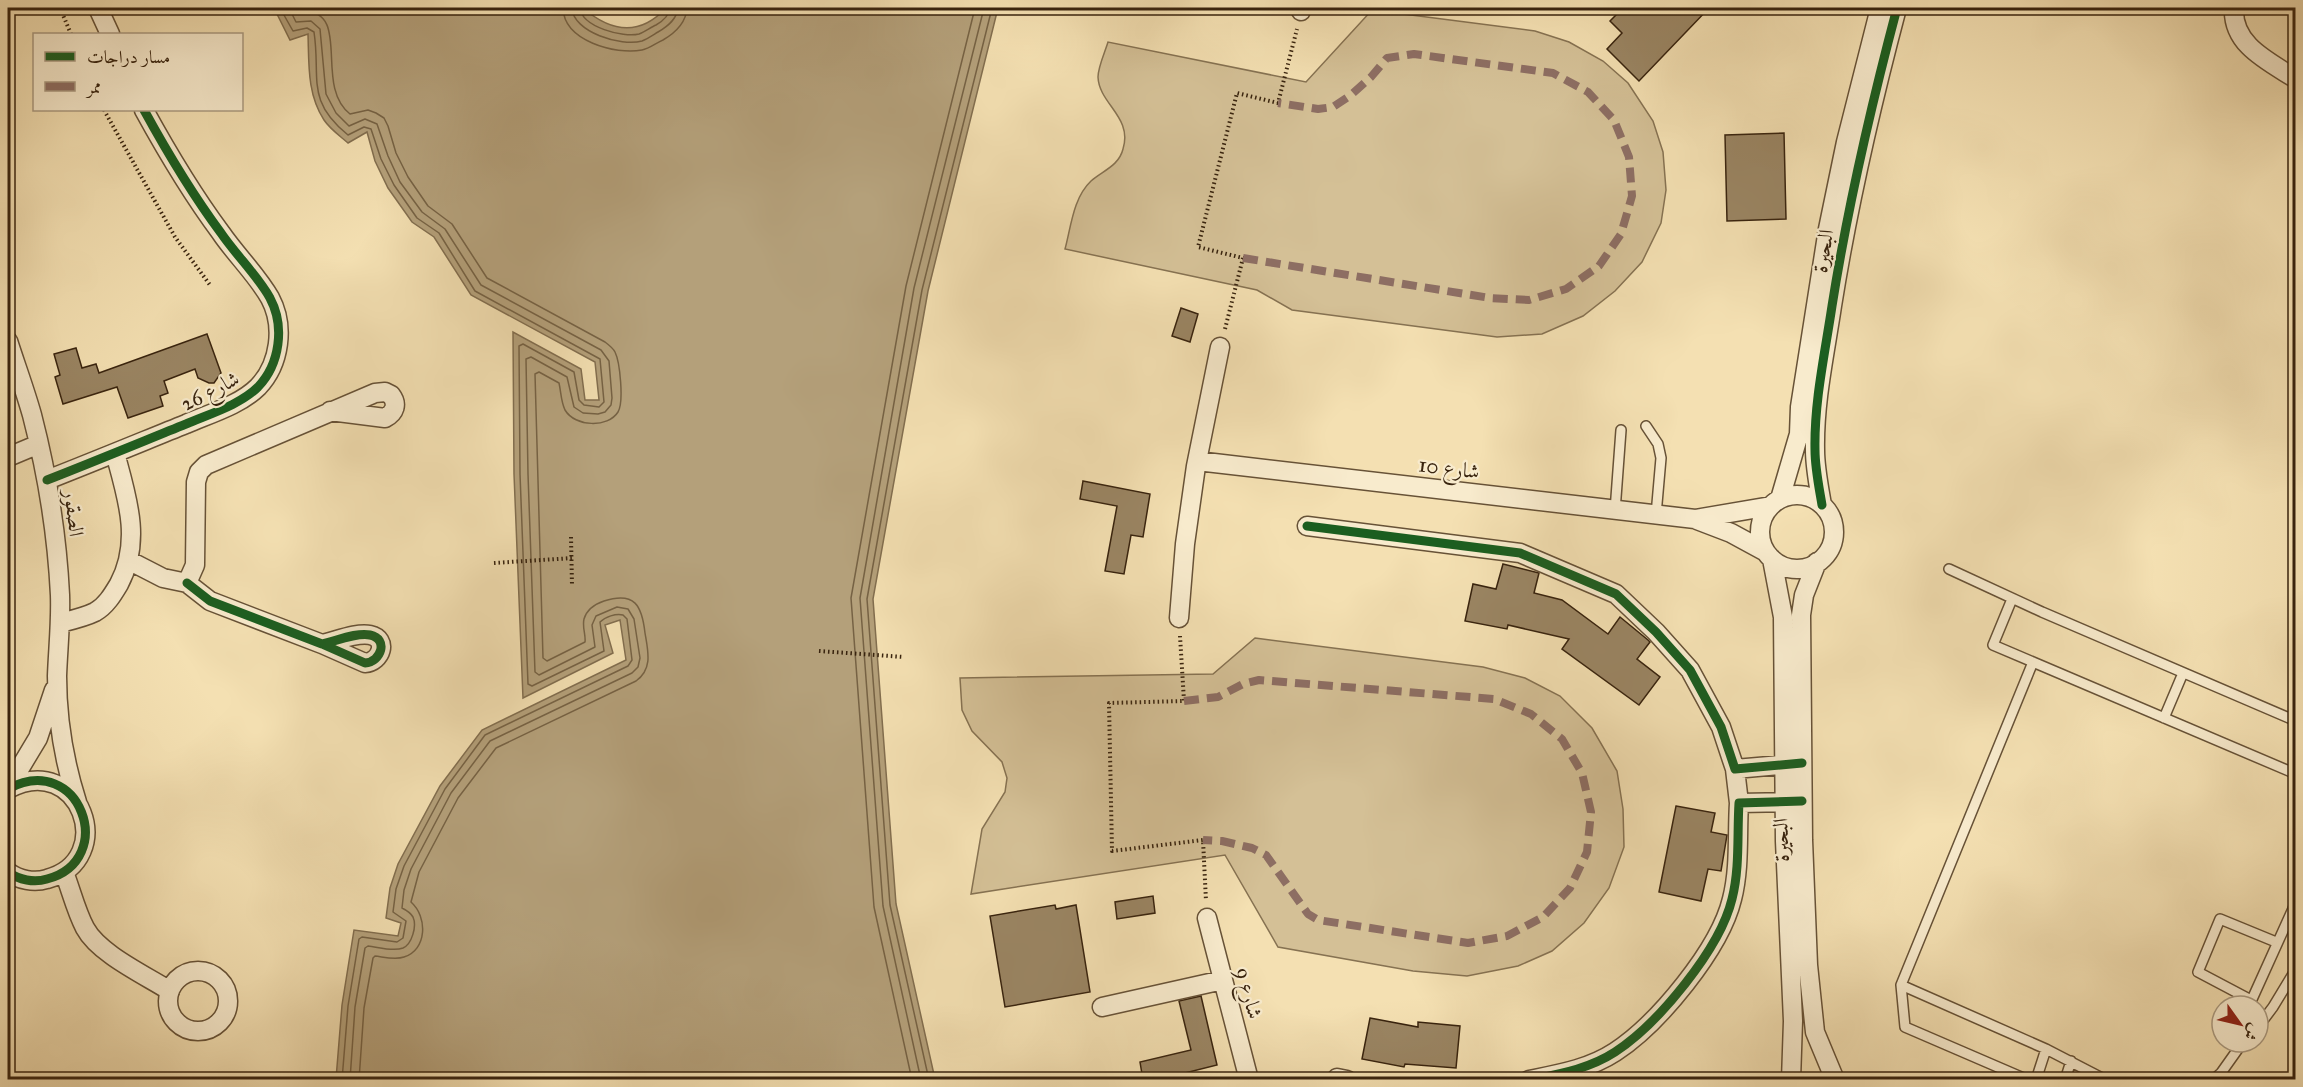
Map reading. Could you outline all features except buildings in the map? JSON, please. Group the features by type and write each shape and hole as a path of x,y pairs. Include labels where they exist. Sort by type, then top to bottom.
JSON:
{"street":[{"path":"98,8 110,33"},
{"name":"البحيرة","path":"1776,502 1799,434 1800,406 1828,229 1846,142 1880,8"},
{"name":"البحيرة","path":"1822,505 1816,468 1817,408 1844,232 1862,146 1897,8"},
{"path":"2234,8 2236,28 2247,45 2295,79"},
{"name":"شارع 26","path":"47,480 217,411 246,396 258,387 277,352 279,333 274,307 269,296 197,199 145,111"},
{"name":"الصقور","path":"8,341 32,413 47,480 60,593 57,677 64,757 85,823 83,845 79,855 63,872"},
{"path":"1179,618 1185,544 1197,461 1221,347"},
{"path":"187,583 195,565 196,482 199,472 206,465 330,411"},
{"path":"8,457 39,444"},
{"path":"60,623 89,614 102,607 116,589 128,560 132,526 115,453"},
{"name":"شارع 10","path":"1197,461 1695,519 1731,533 1769,555"},
{"path":"1791,495 1802,495 1813,498 1822,505 1832,519 1834,537 1830,549 1817,562 1807,568 1794,569 1783,566 1769,555 1761,537 1761,526 1776,502 1791,495"},
{"name":"شارع 10","path":"1695,519 1776,502"},
{"path":"1307,526 1520,553 1616,594 1656,632 1690,670 1721,728 1735,769 1739,803 1732,899 1716,938 1688,980 1652,1021 1614,1052 1569,1073 1529,1080"},
{"name":"البحيرة","path":"1769,555 1783,617 1793,764"},
{"path":"128,560 163,578 187,583 210,601 322,644"},
{"name":"البحيرة","path":"1791,1080 1793,764 1801,615 1804,595 1817,562"},
{"name":"الصقور","path":"8,788 38,738 57,677"},
{"path":"1735,769 1793,764"},
{"path":"8,788 28,780 50,782 61,786 77,802"},
{"path":"1739,803 1793,802"},
{"name":"البحيرة","path":"1793,802 1805,907 1812,1018 1821,1048 1835,1080"},
{"path":"8,872 20,878 32,880 43,880 63,872 85,928 93,939 113,956 170,991"},
{"name":"شارع 9","path":"1207,918 1249,1080"},
{"path":"1102,1006 1223,980"}],"lane":[{"path":"1646,426 1659,444 1661,458 1656,515"},
{"path":"1615,510 1621,430"},
{"path":"1949,569 2012,599 2295,721"},
{"path":"2012,599 1993,645 2295,774"},
{"path":"2028,1080 1905,1027 1901,985 2032,662"},
{"path":"2164,718 2183,673"},
{"path":"2254,994 2276,942 2292,921 2295,902"},
{"path":"2235,994 2198,972 2220,919 2276,942"},
{"path":"2270,1011 2295,969"},
{"path":"1901,985 2046,1049 2071,1061 2092,1076 2106,1080"},
{"path":"2036,1080 2046,1049"},
{"path":"2213,1080 2221,1073 2233,1054"},
{"path":"2065,1080 2071,1061"}],"path":[{"path":"60,8 72,33"},
{"path":"1221,347 1243,258 1198,247 1237,93 1278,103 1302,9"},
{"path":"105,111 175,237 210,285"},
{"path":"571,537 572,586"},
{"path":"494,563 573,558"},
{"path":"1179,618 1184,701 1109,703 1112,851 1203,840 1207,918"},
{"path":"819,651 904,657"}],"shaded area":[{"path":"1372,10 1535,31 1569,42 1603,61 1628,83 1653,121 1663,152 1666,190 1661,223 1642,262 1615,291 1583,316 1542,334 1497,337 1292,310 1257,290 1065,249 1080,196 1091,181 1118,160 1123,149 1125,138 1120,119 1104,95 1098,77 1108,42 1306,82"},
{"path":"1255,638 1483,667 1525,678 1560,696 1592,728 1617,771 1623,809 1624,847 1609,888 1584,923 1552,951 1518,966 1467,976 1413,971 1278,947 1225,855 971,894 982,829 1005,792 1007,778 1002,762 972,731 962,710 960,678 1213,674"}],"water":[{"path":"274,8 583,8 604,22 625,28 646,24 666,8 998,8 928,291 873,599 896,904 935,1079 336,1079 342,1005 354,930 398,936 401,923 386,918 390,888 398,864 440,786 482,730 626,660 620,620 605,625 613,653 523,698 514,474 513,332 581,369 585,400 599,400 595,362 471,295 434,237 412,222 388,188 375,161 367,132 348,143 324,120 314,100 309,68 308,34 290,40"}],"marked path":[{"path":"1243,258 1490,298 1529,300 1566,289 1599,266 1621,234 1632,196 1629,157 1614,120 1588,92 1553,73 1414,54 1387,58 1371,77 1333,107 1318,109 1278,103"},
{"path":"1184,701 1218,697 1243,684 1259,680 1494,699 1531,714 1562,739 1582,773 1591,812 1587,852 1570,888 1543,917 1507,936 1468,943 1318,920 1308,914 1266,855 1252,848 1222,841 1203,840"}],"cycle path":[{"path":"1822,505 1815,450 1820,378 1853,193 1897,8"},
{"path":"47,480 233,404 258,387 265,378 275,356 278,344 278,320 270,298 200,203 145,111"},
{"path":"1307,526 1520,553 1616,594 1656,632 1690,670 1721,727 1735,769 1802,763"},
{"path":"187,583 210,601 365,663 375,659 381,650 376,637 365,634 322,644"},
{"path":"8,789 33,781 55,784 71,795 82,812 85,832 81,851 69,868 47,879 37,881 22,879 8,872"},
{"path":"1529,1080 1595,1063 1615,1052 1650,1023 1685,984 1701,962 1725,919 1732,899 1736,875 1739,803 1802,801"}]}
